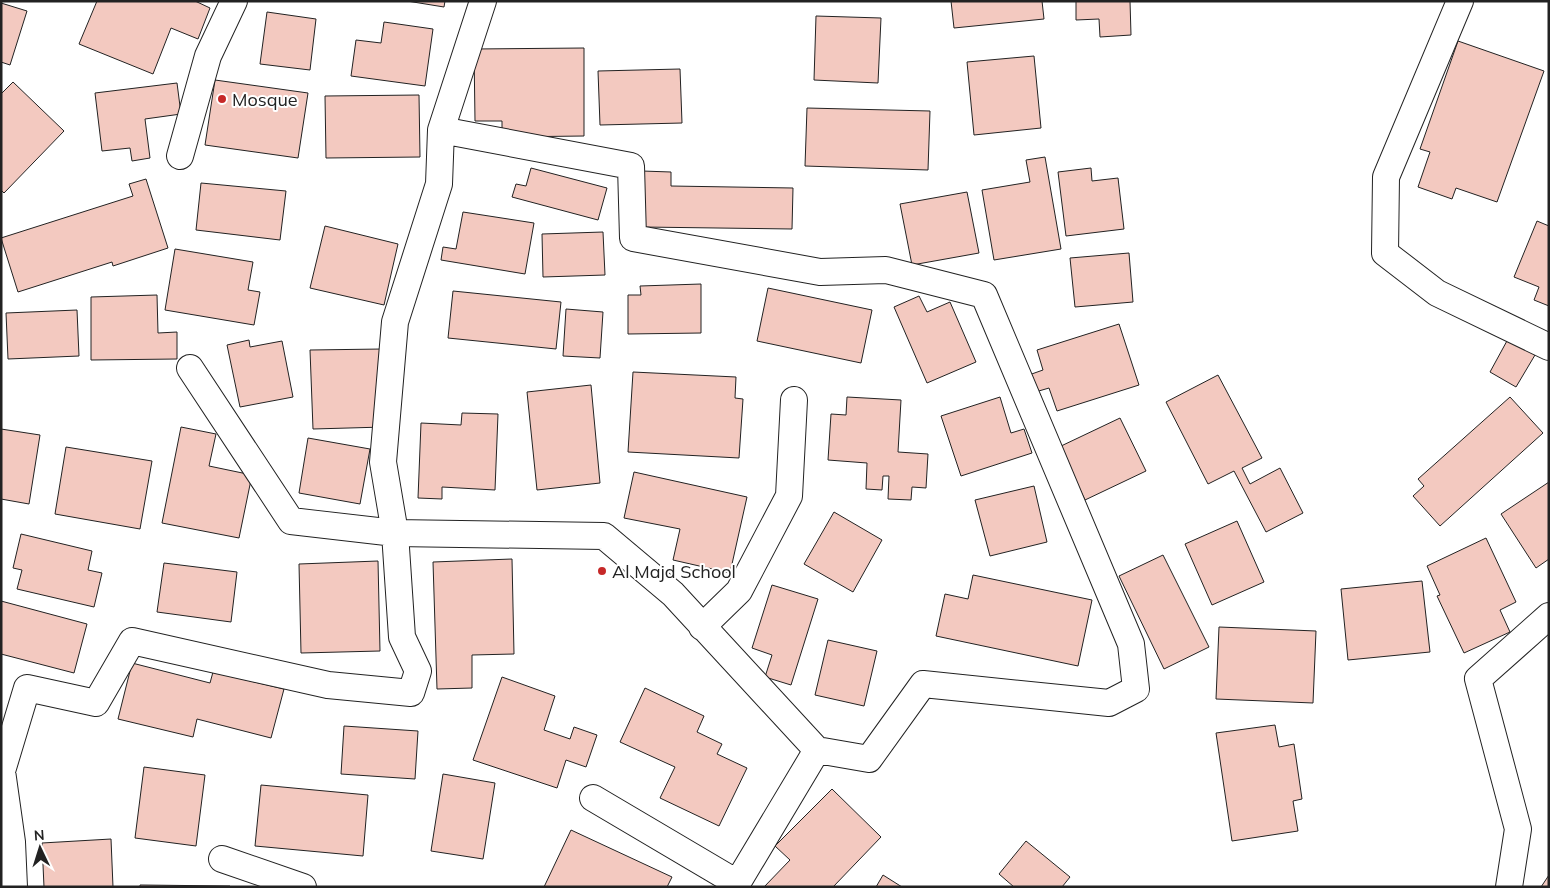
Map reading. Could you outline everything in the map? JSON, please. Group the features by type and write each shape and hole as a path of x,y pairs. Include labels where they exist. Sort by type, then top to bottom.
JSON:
{"street":[{"path":"180,156 208,56 234,1"},
{"path":"14,887 12,842 3,793 2,772 26,688 96,702 132,642 328,685 411,693 418,671 402,637 394,533 383,462 395,322 439,184 441,130 483,1"},
{"path":"1460,1 1386,176 1385,253 1437,293 1549,346"},
{"path":"190,368 291,521 394,533 604,536 673,594 817,750 869,759 923,684 1109,703 1136,689 1131,644 984,295 886,270 820,272 633,238 631,166 441,130"},
{"path":"702,627 739,592 789,496 794,400"},
{"path":"1509,887 1518,829 1478,679 1549,616"},
{"path":"593,798 736,885 817,750"},
{"path":"222,859 303,887"}],"building":[{"path":"97,1 195,1 210,8 198,39 171,28 153,74 79,44"},
{"path":"407,1 445,1 444,7"},
{"path":"951,1 1042,1 1044,19 954,28"},
{"path":"1076,1 1130,1 1131,35 1100,37 1099,19 1076,20"},
{"path":"1,3 27,11 10,65 1,62"},
{"path":"267,12 316,19 310,70 260,64"},
{"path":"816,16 881,18 878,83 814,80"},
{"path":"384,22 433,29 425,86 351,76 356,40 381,43"},
{"path":"1458,41 1544,71 1497,202 1456,188 1452,199 1418,187 1430,152 1420,149"},
{"path":"584,48 584,136 502,137 502,121 475,121 474,49"},
{"path":"1034,56 1041,128 974,135 967,62"},
{"path":"680,69 682,123 600,125 598,71"},
{"path":"215,80 308,93 298,158 205,145"},
{"path":"13,82 64,131 4,193 1,190 1,94"},
{"path":"177,83 181,114 145,119 150,158 132,161 130,148 102,151 95,93"},
{"path":"419,95 420,157 326,158 325,96"},
{"path":"807,108 930,111 928,170 805,166"},
{"path":"1045,157 1061,249 994,260 982,190 1030,182 1026,160"},
{"path":"531,168 607,188 598,220 512,197 516,184 526,186"},
{"path":"1091,168 1092,181 1118,178 1124,229 1066,236 1058,172"},
{"path":"642,171 671,172 671,186 793,188 792,229 642,227"},
{"path":"146,179 168,248 113,266 112,262 18,292 1,238 133,196 129,184"},
{"path":"201,183 286,191 280,240 196,230"},
{"path":"967,192 979,253 912,265 900,204"},
{"path":"463,212 534,223 525,274 441,260 443,247 456,249"},
{"path":"1537,221 1549,226 1549,306 1534,300 1539,287 1514,277"},
{"path":"325,226 398,244 384,305 310,288"},
{"path":"603,232 605,275 543,277 542,234"},
{"path":"175,249 253,262 248,290 260,292 254,325 165,310"},
{"path":"1129,253 1133,302 1075,307 1070,258"},
{"path":"701,284 701,333 628,334 628,295 641,295 640,286"},
{"path":"768,288 872,310 861,363 757,341"},
{"path":"453,291 561,302 556,349 448,338"},
{"path":"157,295 158,333 177,332 177,359 91,360 91,297"},
{"path":"919,296 927,312 950,302 976,362 927,383 894,307"},
{"path":"566,309 603,312 600,358 563,356"},
{"path":"77,310 79,356 8,359 6,313"},
{"path":"1119,324 1139,385 1057,411 1049,388 1032,393 1026,376 1043,370 1037,350"},
{"path":"1508,339 1535,355 1516,387 1490,372"},
{"path":"249,340 250,347 282,341 293,397 240,407 227,345"},
{"path":"382,349 384,427 313,429 310,350"},
{"path":"633,372 736,377 735,398 743,399 739,458 628,452"},
{"path":"1218,375 1262,458 1242,468 1250,484 1280,468 1303,513 1266,532 1234,471 1208,484 1166,402"},
{"path":"591,385 600,483 537,490 527,392"},
{"path":"847,397 901,400 898,452 928,454 926,488 912,487 911,500 888,499 889,476 883,476 882,490 866,489 867,463 828,460 831,414 846,415"},
{"path":"1000,397 1011,433 1024,429 1032,453 961,476 941,416"},
{"path":"1510,397 1543,433 1440,526 1413,496 1424,486 1418,479"},
{"path":"462,413 498,414 495,490 442,487 442,499 418,498 421,423 461,425"},
{"path":"1120,418 1146,471 1085,500 1059,447"},
{"path":"181,427 216,434 209,466 252,475 239,538 162,523"},
{"path":"1,429 40,435 29,504 1,499"},
{"path":"308,438 370,449 360,504 299,493"},
{"path":"66,447 152,461 140,529 55,514"},
{"path":"634,472 747,497 730,573 673,560 680,529 624,518"},
{"path":"1549,482 1549,559 1536,568 1501,514"},
{"path":"1034,486 1047,542 990,556 975,500"},
{"path":"834,512 882,540 853,592 804,564"},
{"path":"1237,521 1264,582 1212,605 1185,544"},
{"path":"21,534 92,551 88,570 102,573 94,607 17,589 22,570 13,568"},
{"path":"1486,538 1516,602 1500,610 1510,632 1464,653 1437,596 1440,595 1427,566"},
{"path":"1163,555 1209,647 1164,669 1119,576"},
{"path":"512,559 514,654 472,655 472,688 437,689 433,562"},
{"path":"378,561 380,651 301,653 299,564"},
{"path":"164,563 237,572 231,622 157,612"},
{"path":"973,575 1092,600 1078,666 936,636 945,594 968,599"},
{"path":"1422,581 1430,652 1348,660 1341,589"},
{"path":"772,585 818,599 791,685 765,677 772,655 752,648"},
{"path":"1,601 87,624 74,673 1,654"},
{"path":"1219,627 1316,631 1313,703 1216,699"},
{"path":"828,640 877,651 864,706 815,695"},
{"path":"132,663 210,683 213,672 284,689 271,738 197,719 193,737 118,719"},
{"path":"502,677 555,696 544,730 570,739 574,727 597,735 586,767 566,760 557,788 473,760"},
{"path":"645,688 704,716 697,732 722,744 717,754 747,768 719,826 660,798 675,767 620,742"},
{"path":"1275,725 1279,747 1294,744 1302,799 1293,801 1298,831 1232,841 1216,733"},
{"path":"344,726 418,731 415,779 341,774"},
{"path":"144,767 205,775 196,846 135,838"},
{"path":"443,774 495,783 483,859 431,851"},
{"path":"261,785 368,795 363,856 255,846"},
{"path":"832,789 881,837 833,887 764,887 790,860 775,846"},
{"path":"571,830 672,877 667,887 544,887"},
{"path":"111,839 113,887 44,887 42,843"},
{"path":"1026,841 1070,877 1062,887 1014,887 999,874"},
{"path":"883,875 902,887 876,887"},
{"path":"1549,875 1549,887 1541,887"},
{"path":"140,885 230,886 230,887 140,887"}],"place":[{"name":"Mosque","path":"222,99"},
{"name":"Al Majd School","path":"602,571"}]}
